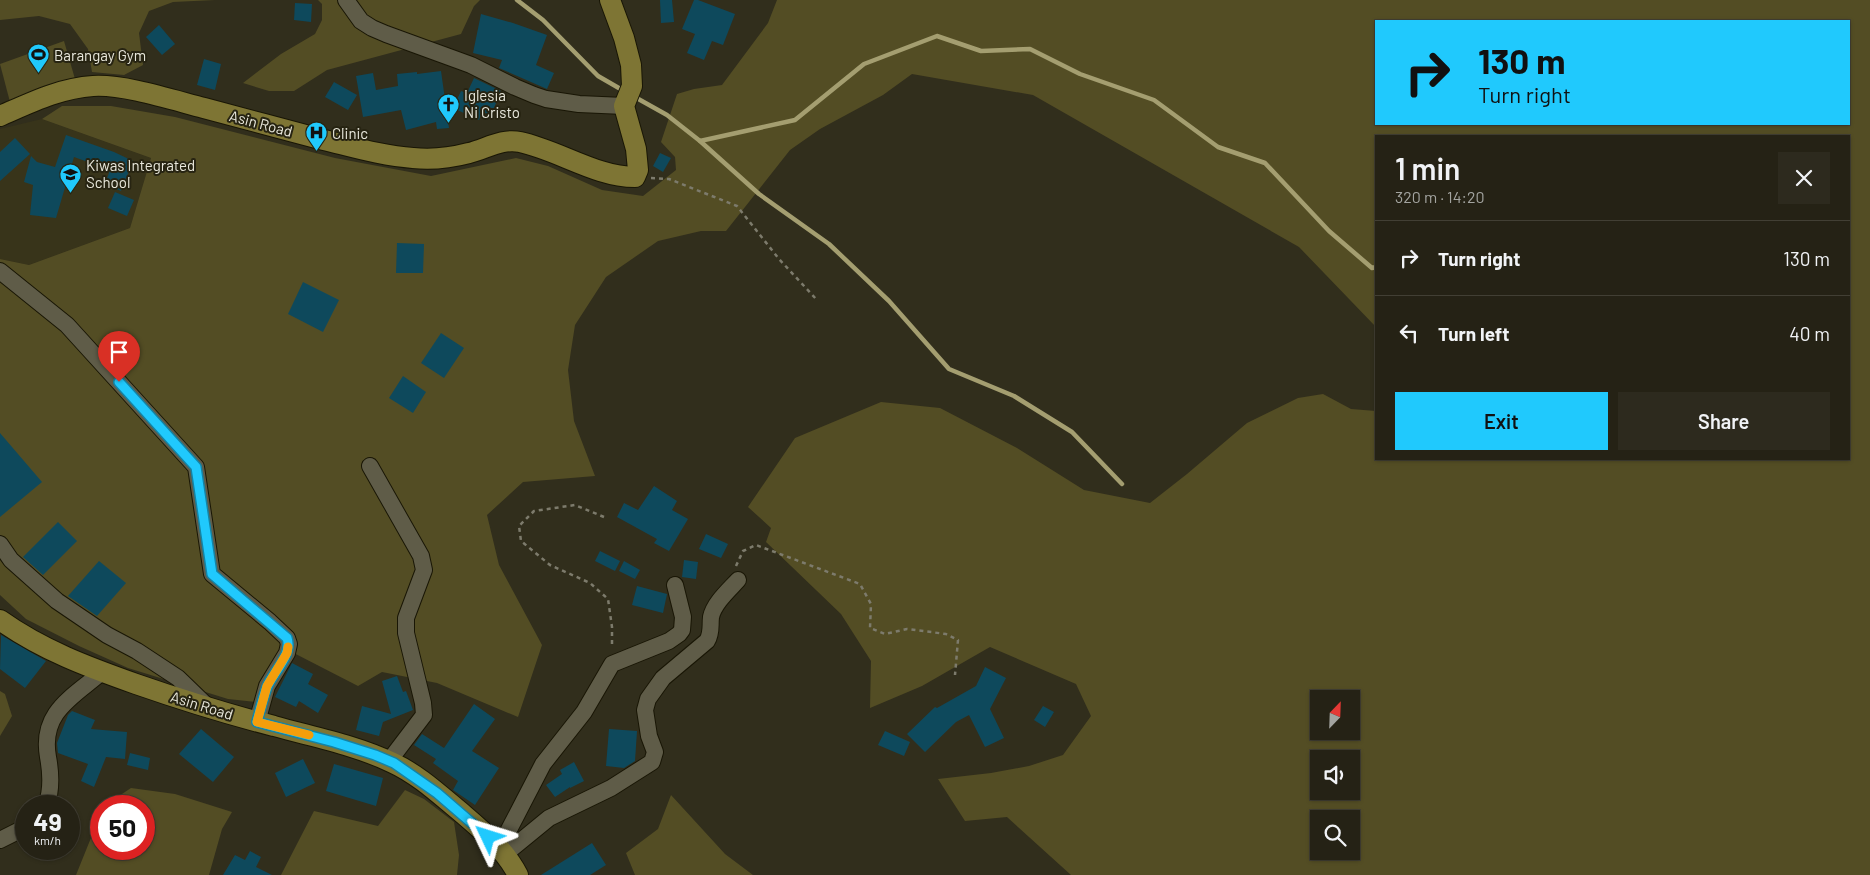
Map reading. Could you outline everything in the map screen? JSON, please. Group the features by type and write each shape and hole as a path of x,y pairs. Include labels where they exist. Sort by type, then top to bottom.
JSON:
{"main road":[{"path":"610,0 624,38 631,65 628,97 638,170 635,177"},
{"name":"Asin Road","path":"0,116 47,96 72,89 94,86 167,98 358,148 412,158 437,159 471,153 506,141 518,142 569,158 612,175 635,177"},
{"name":"Asin Road","path":"0,620 20,635 60,656 102,672 210,709 334,742 389,761 412,774 437,793 502,851 518,875"}],"street":[{"path":"346,0 361,21 372,28 470,64 534,95 546,99 578,104 628,97"},
{"path":"0,271 67,325 196,467 212,574 270,622 287,638 289,644 287,653 267,686 257,722"},
{"path":"370,466 421,556 424,570 406,618 406,633 423,702 424,715 389,761"},
{"path":"0,544 11,560 57,601 107,635 137,651 178,678 210,709"},
{"path":"502,851 550,818 611,788 652,762 655,752 649,736 645,710 648,700 663,678 707,641 710,635 711,616 736,574"},
{"path":"502,851 543,764 584,712 612,664 669,641 682,630 683,617 675,584"},
{"path":"50,795 51,783 46,744 49,725 66,701 102,672"},
{"path":"0,840 15,832"}],"path":[{"path":"635,177 670,179 737,206 779,259 817,300"},
{"path":"604,518 574,505 534,511 519,526 521,541 550,566 590,582 608,599 612,627 612,664"},
{"path":"736,574 743,551 756,545 860,584 871,604 870,628 885,634 907,629 946,634 958,640 955,675"}],"shaded area":[{"path":"0,0 215,0 173,2 149,11 139,33 143,65 124,75 92,72 88,49 70,24 39,16 0,20"},
{"path":"318,0 480,0 474,6 461,34 327,70 294,91 269,91 243,83 281,54 315,34 322,20 322,4"},
{"path":"777,0 1870,0 1870,875 1071,875 1007,817 965,821 938,779 991,773 1029,766 1063,755 1091,716 1076,684 990,647 922,686 870,708 871,661 841,614 766,542 771,528 748,507 795,438 881,402 940,408 1017,448 1084,490 1150,503 1247,423 1298,398 1323,394 1351,409 1375,411 1375,460 1850,460 1850,135 1375,135 1375,326 1299,247 1033,95 912,74 883,95 820,129 790,150 726,231 701,231 658,241 606,277 575,325 568,370 574,421 595,476 523,482 487,515 499,565 542,645 518,717 437,683 382,672 358,686 286,649 264,703 228,699 128,668 79,646 26,619 0,595 0,259 29,265 130,228 151,158 42,119 62,106 111,106 175,117 335,158 431,176 516,158 548,166 602,190 643,196 676,170 675,157 661,142 677,94 694,89 722,85 768,23"},
{"name":"Barangay Gym","path":"64,41 75,79 10,102 0,64"},
{"name":"Kiwas Integrated School","path":"42,119 151,158 130,228 29,265 0,259 0,129"},
{"path":"0,691 5,694 12,716 0,736"},
{"path":"131,788 175,794 232,812 222,829 209,875 76,875 90,840 90,860 155,860 155,795 120,795"},
{"path":"405,790 424,799 454,822 459,855 457,875 281,875 314,811 378,826"},
{"path":"671,795 725,854 753,875 635,875 626,853 658,829"}],"building":[{"path":"660,0 672,0 674,22 661,23"},
{"path":"694,0 735,14 723,45 712,41 704,60 687,53 695,34 682,29"},
{"path":"295,3 312,4 311,22 294,20"},
{"path":"481,14 547,35 536,65 554,73 547,89 499,68 502,60 473,53"},
{"path":"159,25 175,44 162,55 146,37"},
{"path":"204,59 221,64 215,90 197,85"},
{"path":"441,71 449,128 437,129 436,122 406,130 401,110 363,117 356,76 373,73 376,90 398,86 397,74"},
{"path":"474,78 501,91 491,115 482,112 479,120 453,108 461,91 467,93"},
{"path":"334,82 357,95 348,110 325,97"},
{"path":"66,135 114,152 133,161 121,191 105,184 110,170 74,157 56,218 30,215 33,185 24,182 31,156 37,162 55,167"},
{"path":"15,138 30,154 0,181 0,152"},
{"path":"660,153 671,158 663,172 653,166"},
{"path":"115,192 134,200 127,216 108,208"},
{"path":"397,243 424,244 423,273 396,273"},
{"path":"303,282 339,300 323,332 288,314"},
{"path":"441,333 464,348 444,378 421,363"},
{"path":"403,376 426,392 413,413 389,398"},
{"path":"0,433 42,482 0,517"},
{"path":"654,486 677,501 672,510 688,519 669,551 654,543 657,539 617,517 624,503 638,510"},
{"path":"58,522 77,541 43,575 23,557"},
{"path":"706,534 728,544 721,558 699,549"},
{"path":"600,551 620,561 615,571 595,561"},
{"path":"684,560 698,562 696,579 682,577"},
{"path":"99,561 126,583 97,616 68,596"},
{"path":"624,561 640,570 635,579 619,571"},
{"path":"637,586 667,594 663,613 632,605"},
{"path":"1,635 46,661 25,688 0,669"},
{"path":"292,663 313,674 308,684 328,695 318,713 299,701 296,707 275,697"},
{"path":"985,667 1006,678 990,709 1004,738 985,747 969,715 956,722 925,752 907,734 935,707 937,708 976,686"},
{"path":"397,676 403,692 406,691 413,710 383,722 379,736 356,730 362,706 391,714 382,681"},
{"path":"474,704 495,719 472,751 499,768 475,805 453,790 458,781 433,763 436,759 414,745 422,734 444,748"},
{"path":"1043,706 1054,712 1045,727 1034,720"},
{"path":"72,711 95,720 91,729 127,732 125,759 106,757 94,787 81,781 88,764 58,753 57,743 68,715"},
{"path":"201,729 234,757 213,782 179,754"},
{"path":"609,729 637,731 635,761 624,768 606,766"},
{"path":"885,731 910,742 904,756 878,745"},
{"path":"130,753 150,758 148,770 127,765"},
{"path":"303,759 315,783 286,797 275,773"},
{"path":"574,762 584,781 570,787 555,797 546,785 562,774 560,770"},
{"path":"334,764 383,778 376,806 326,791"},
{"path":"592,843 606,865 590,875 541,875"},
{"path":"250,851 261,857 256,867 272,875 223,875 235,855 245,860"}],"waterway":[{"path":"517,0 543,20 598,76 624,91"},
{"path":"633,96 667,115 700,141 795,120 864,64 937,36 981,51 1030,49 1080,74 1154,100 1218,147 1265,163 1329,231 1372,268 1375,267"},
{"path":"700,141 759,194 829,244 889,301 949,369 1014,396 1072,432 1122,484"}],"slow traffic":[{"path":"288,647 287,653 267,686 257,722 309,735"}],"place":[{"name":"Barangay Gym","path":"38,74"},
{"name":"Iglesia Ni Cristo","path":"448,123"},
{"name":"Clinic","path":"316,152"},
{"name":"Kiwas Integrated School","path":"70,193"}],"route":[{"path":"119,382 196,467 212,574 287,638 289,644 287,653 267,686 257,722 334,742 394,763 437,793 488,837"}]}
